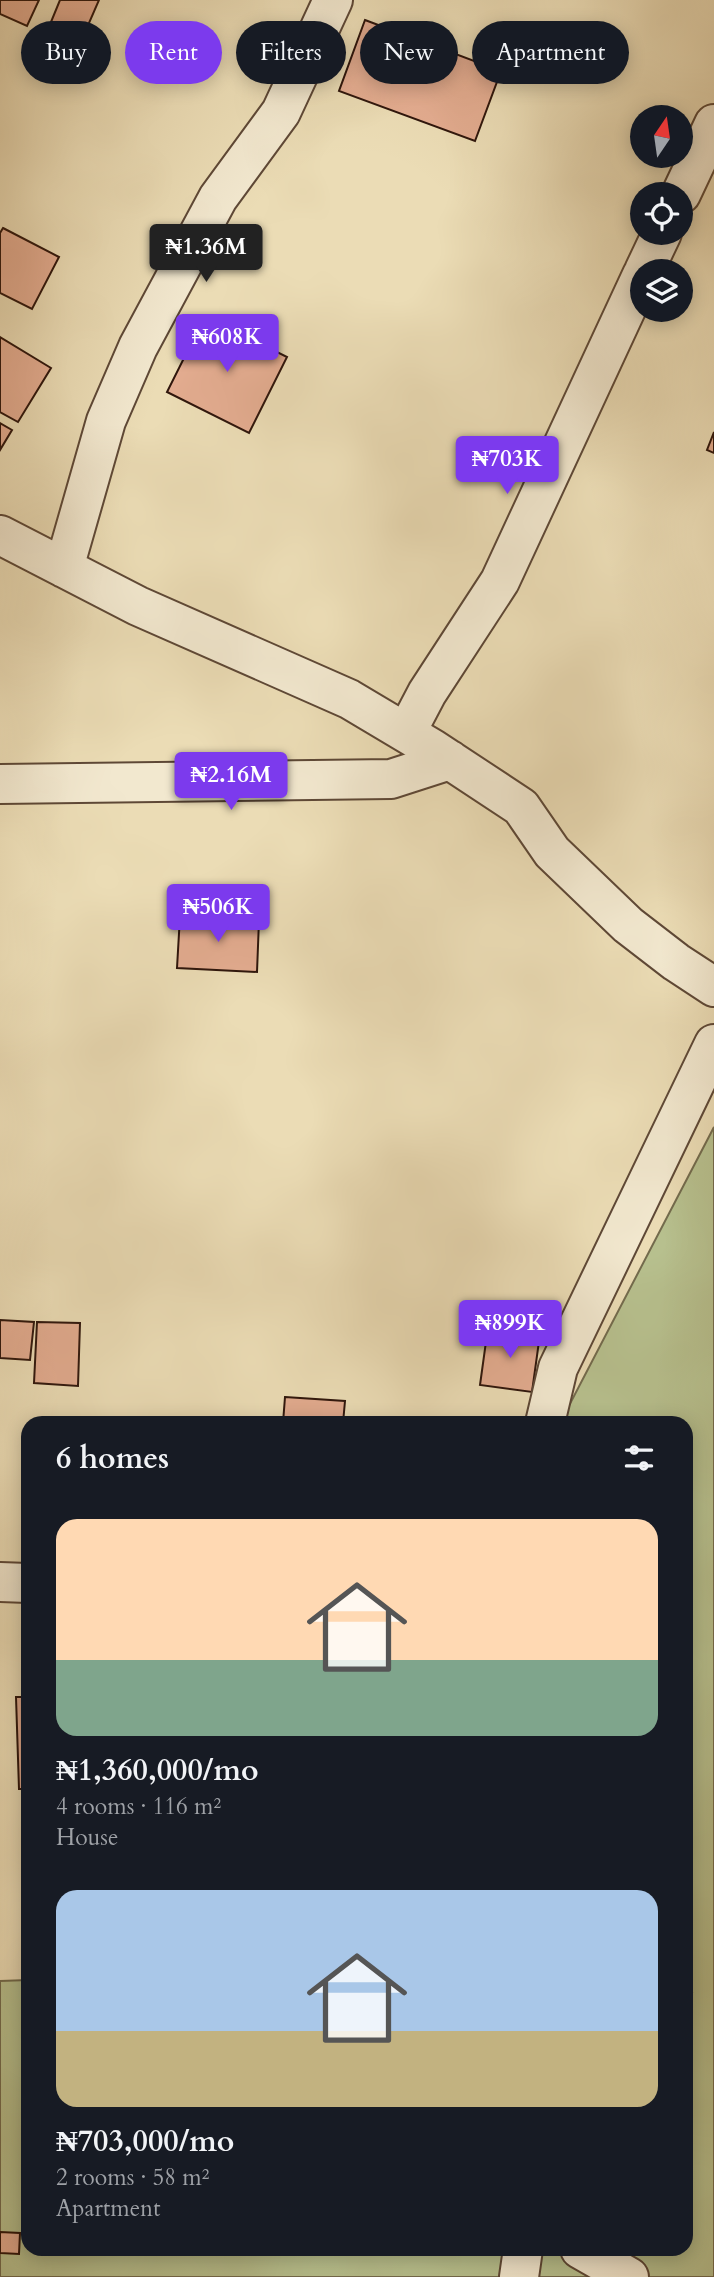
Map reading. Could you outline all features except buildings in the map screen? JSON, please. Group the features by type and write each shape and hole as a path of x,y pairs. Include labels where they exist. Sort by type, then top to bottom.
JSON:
{"street":[{"path":"64,568 106,421 138,347 218,198 281,112 333,0"},
{"path":"687,182 714,124"},
{"path":"406,733 427,693 500,581 630,301"},
{"path":"0,535 138,606 349,699 450,760 521,807 552,852 628,925 714,987"},
{"path":"0,784 391,779 450,760"},
{"path":"547,1416 558,1368 714,1044"},
{"path":"0,1582 21,1583"},
{"path":"519,2277 522,2256"},
{"path":"592,2256 629,2277"}],"green space":[{"path":"714,1127 714,2277 0,2277 0,1981 21,1980 21,2256 693,2256 693,1416 564,1416"}]}
